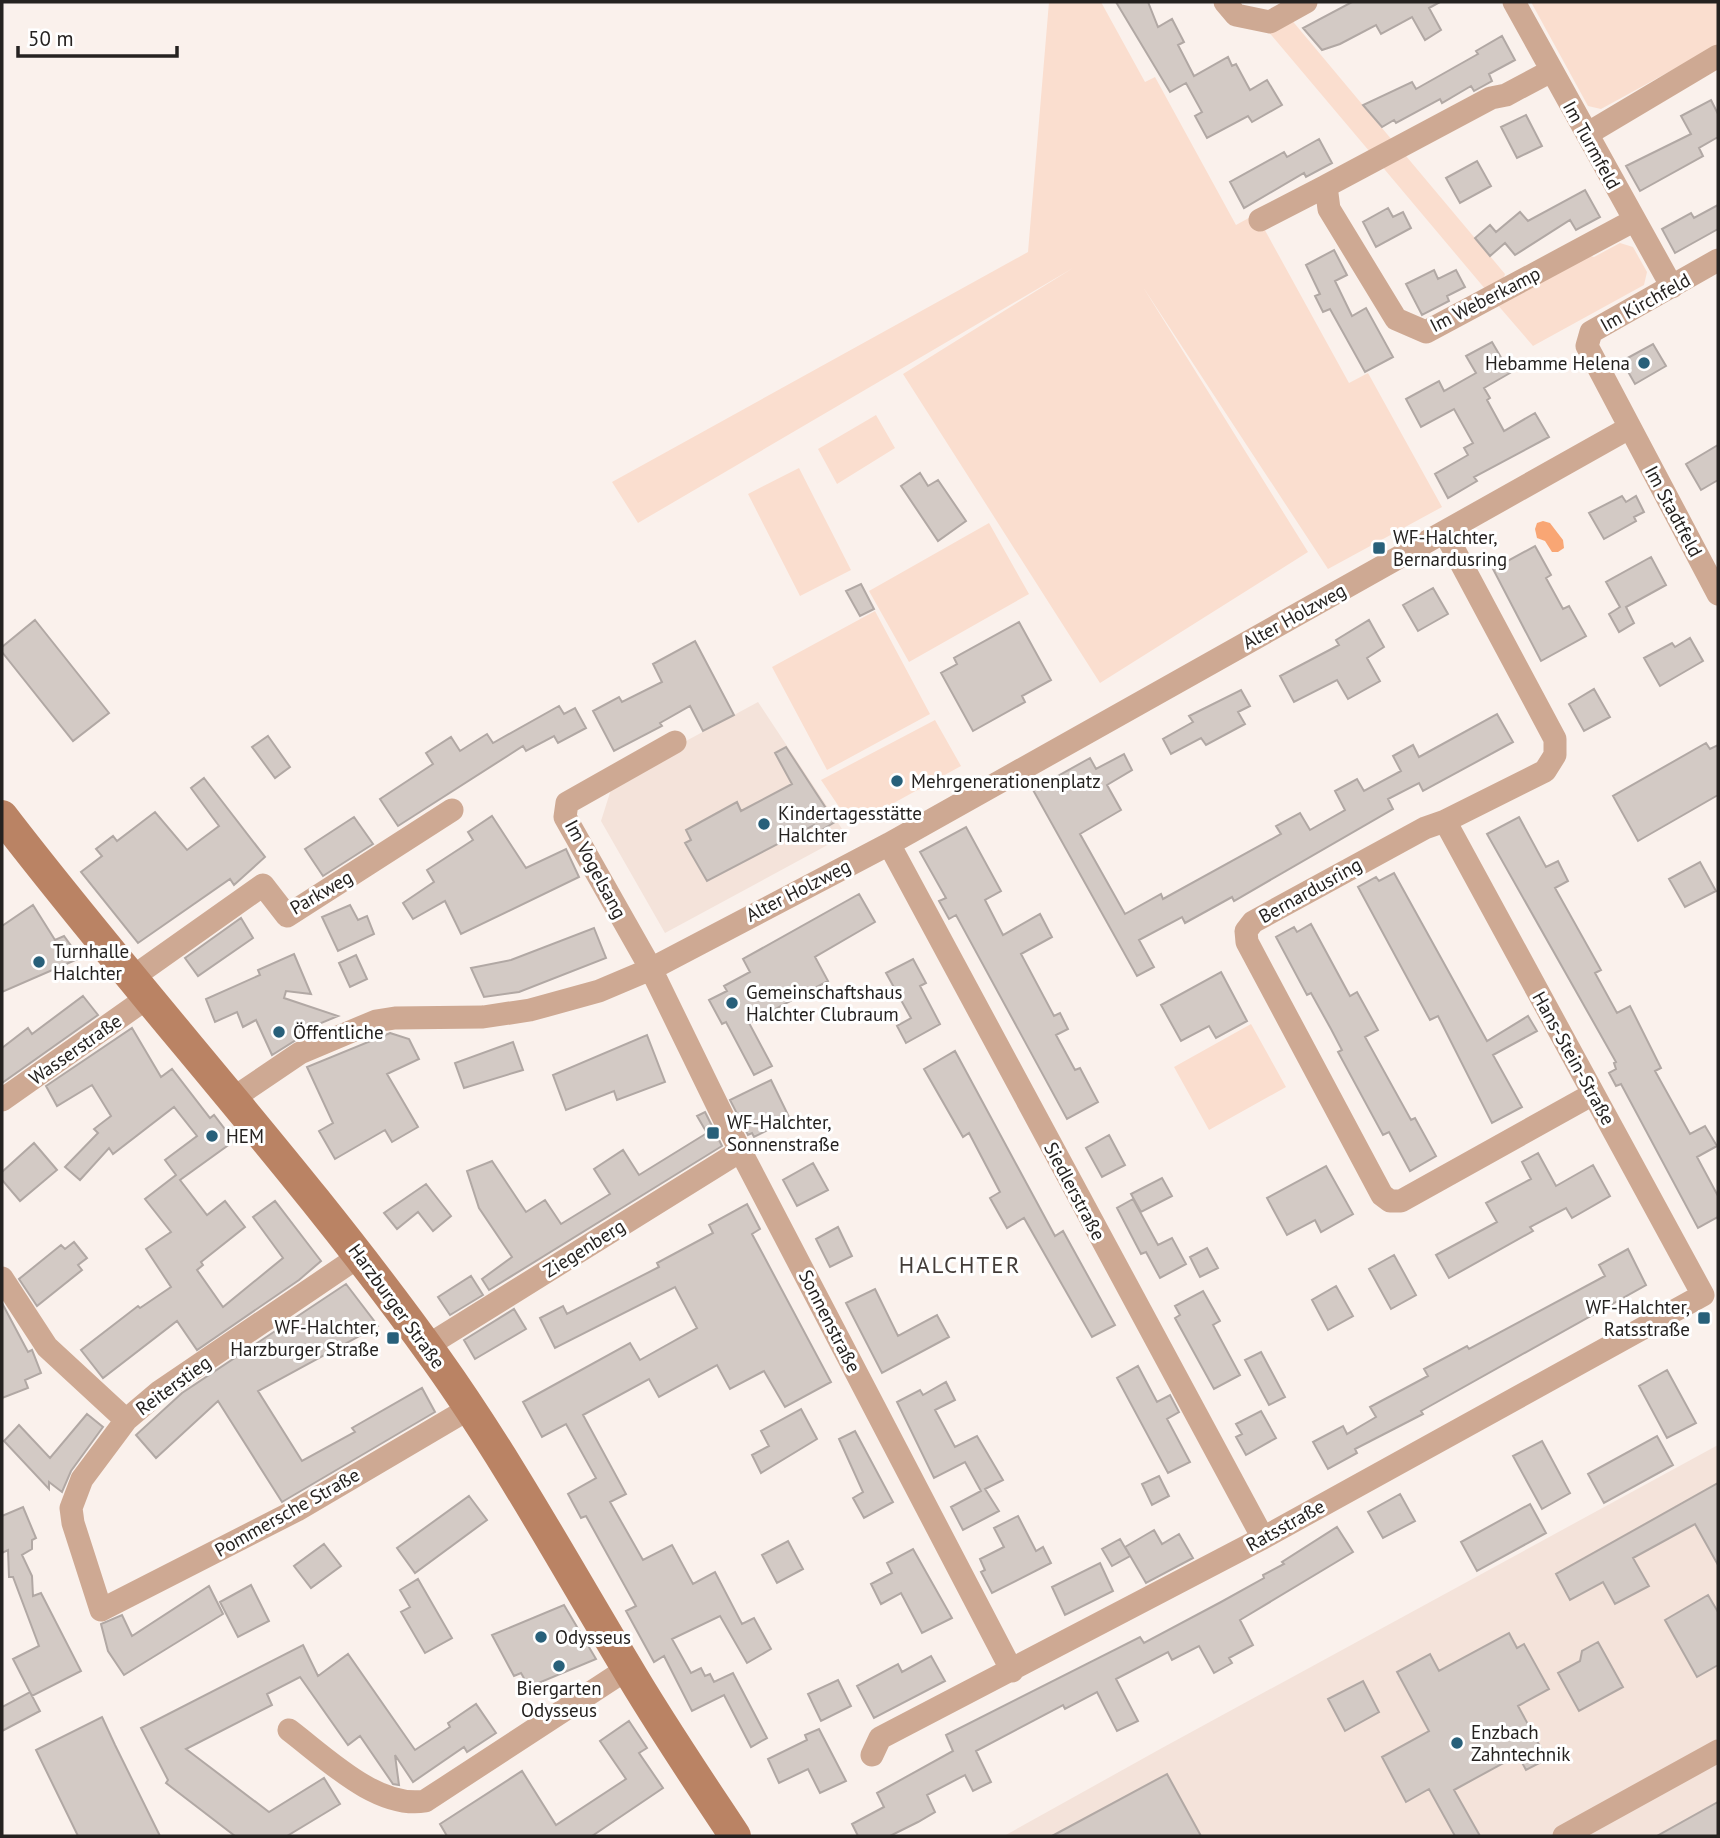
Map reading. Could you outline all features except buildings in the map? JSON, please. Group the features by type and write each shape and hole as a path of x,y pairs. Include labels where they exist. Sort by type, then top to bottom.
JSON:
{"main road":[{"name":"Harzburger Straße","path":"2,816 361,1255 427,1346 520,1486 627,1669 735,1836"}],"street":[{"path":"1225,2 1236,15 1270,22 1306,2"},
{"name":"Im Turmfeld","path":"1514,2 1633,221 1672,287"},
{"path":"1587,134 1718,56"},
{"path":"1260,220 1491,98 1506,95 1551,71"},
{"name":"Im Weberkamp","path":"1326,186 1329,209 1396,319 1426,331 1633,221"},
{"name":"Im Kirchfeld","path":"1629,428 1587,346 1591,332 1718,260"},
{"name":"Alter Holzweg","path":"232,1099 300,1053 376,1021 395,1017 483,1017 530,1010 599,991 650,969 889,844 1629,428"},
{"name":"Im Stadtfeld","path":"1629,428 1718,594"},
{"name":"Bernardusring","path":"1445,533 1555,740 1555,755 1545,771 1445,821 1425,828 1253,922 1246,931 1247,942 1382,1195 1390,1202 1401,1201 1593,1094"},
{"name":"Im Vogelsang","path":"650,969 565,817 567,803 675,742"},
{"name":"Parkweg","path":"140,987 263,885 287,916 452,810"},
{"name":"Hans-Stein-Straße","path":"1445,821 1703,1295"},
{"name":"Siedlerstraße","path":"889,844 1263,1538"},
{"name":"Sonnenstraße","path":"650,969 1012,1671"},
{"name":"Wasserstraße","path":"2,1100 140,987"},
{"name":"Ziegenberg","path":"427,1346 742,1150"},
{"name":"Reiterstieg","path":"101,1610 71,1508 82,1479 126,1420 159,1392 361,1255"},
{"path":"2,1278 47,1347 126,1420"},
{"name":"Ratsstraße","path":"872,1755 880,1738 1263,1538 1703,1295"},
{"name":"Pommersche Straße","path":"101,1610 298,1510 470,1408"},
{"path":"289,1730 383,1797 408,1804 425,1801 627,1669"},
{"path":"1564,1836 1718,1751"}],"shaded area":[{"path":"1049,2 1101,2 1145,82 1155,77 1236,225 1256,214 1349,383 1368,373 1442,507 1328,569 1143,287 1308,552 1100,683 903,374 1073,268 638,523 612,482 1028,252"},
{"path":"1531,2 1718,2 1718,45 1601,109 1588,106"},
{"path":"1290,18 1392,140 1370,152 1267,30"},
{"path":"1406,156 1505,274 1503,280 1486,290 1380,164"},
{"path":"1620,243 1633,247 1647,272 1644,285 1533,346 1496,303 1583,254 1594,257"},
{"path":"876,415 895,448 837,484 818,449"},
{"path":"799,468 851,570 800,596 748,494"},
{"path":"989,523 1029,594 909,662 869,591"},
{"path":"1537,523 1550,523 1563,540 1564,548 1558,552 1552,552 1545,541 1537,538"},
{"path":"875,611 930,714 827,770 772,667"},
{"path":"758,702 846,835 665,933 601,821 614,780"},
{"path":"935,720 961,766 852,826 821,780"},
{"path":"1251,1024 1286,1087 1209,1130 1174,1067"},
{"path":"1718,1445 1718,1836 1004,1836 1162,1748"}],"place":[{"name":"Hebamme Helena","path":"1644,363"},
{"name":"WF-Halchter, Bernardusring","path":"1379,548"},
{"name":"Mehrgenerationenplatz","path":"897,781"},
{"name":"Kindertagesstätte Halchter","path":"764,824"},
{"name":"Turnhalle Halchter","path":"39,962"},
{"name":"Gemeinschaftshaus Halchter Clubraum","path":"732,1003"},
{"name":"Öffentliche","path":"279,1032"},
{"name":"WF-Halchter, Sonnenstraße","path":"713,1133"},
{"name":"HEM","path":"212,1136"},
{"name":"WF-Halchter, Ratsstraße","path":"1704,1318"},
{"name":"WF-Halchter, Harzburger Straße","path":"393,1338"},
{"name":"Odysseus","path":"541,1637"},
{"name":"Biergarten Odysseus","path":"559,1666"},
{"name":"Enzbach Zahntechnik","path":"1457,1743"}],"district":[{"name":"HALCHTER","path":"960,1264"}]}
